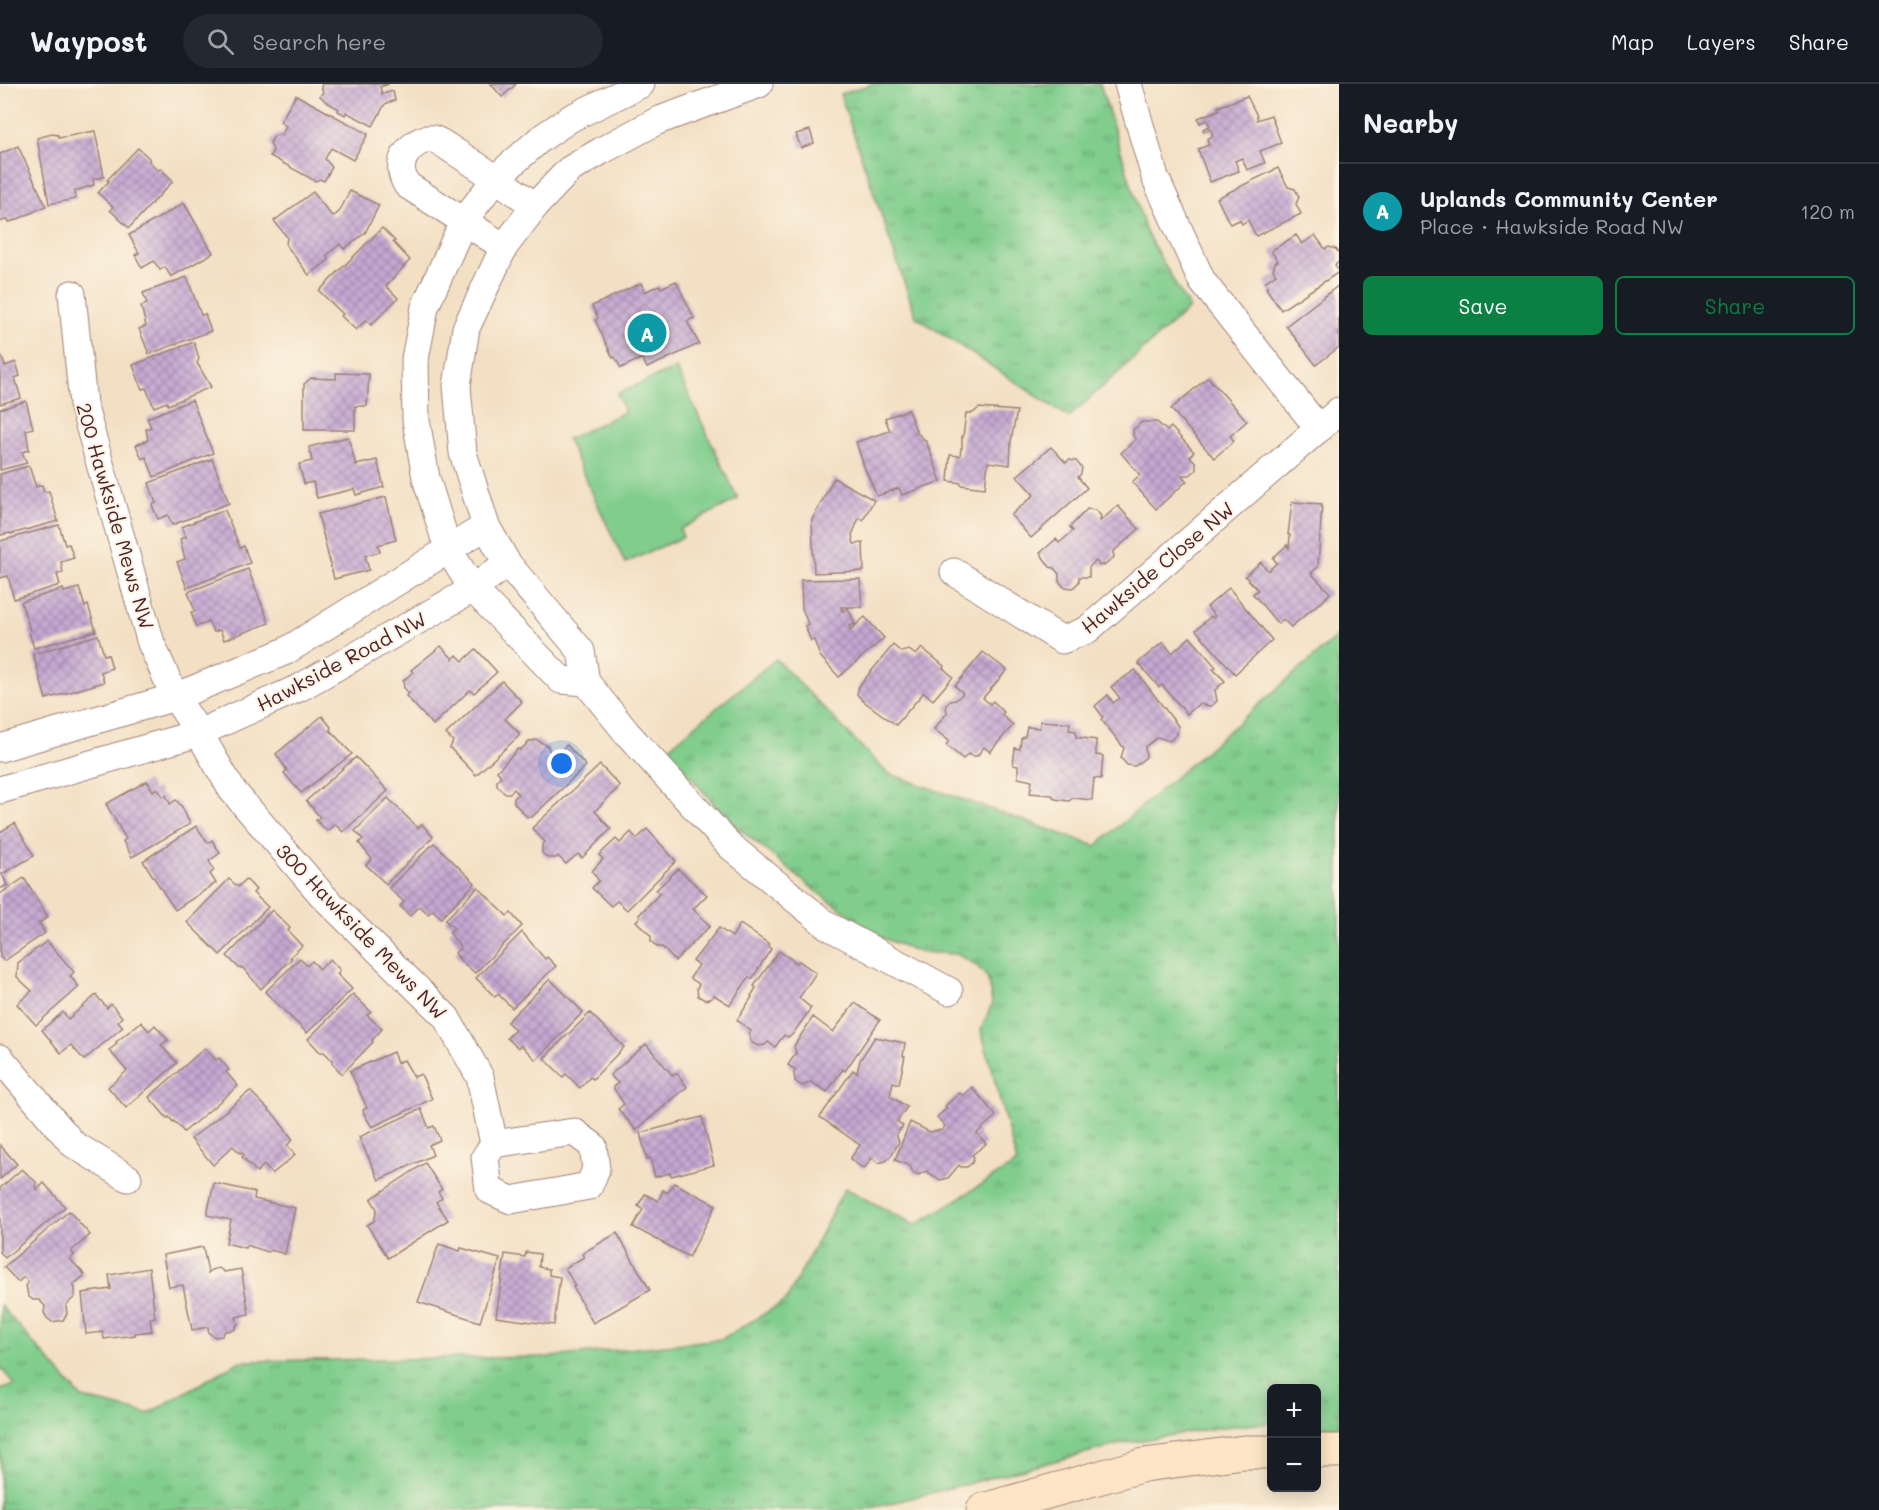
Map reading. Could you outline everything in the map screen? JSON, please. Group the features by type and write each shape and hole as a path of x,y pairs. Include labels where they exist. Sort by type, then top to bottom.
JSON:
{"street":[{"path":"586,681 561,680 473,589 448,549 426,478 416,420 415,359 425,307 464,222 496,178 540,139 572,118 641,84"},
{"path":"759,84 657,121 601,151 569,170 535,206 504,247 466,328 457,386 463,453 486,526 507,563 581,651 586,681 627,733 729,845 828,926 949,991"},
{"path":"1128,84 1155,177 1202,281 1319,429"},
{"path":"504,247 407,185 402,177 401,167 411,147 423,139 435,140 496,178 535,206"},
{"name":"200 Hawkside Mews NW","path":"72,294 83,404 151,643 175,697 199,733"},
{"name":"Hawkside Close NW","path":"954,572 1062,640 1087,630 1339,411"},
{"name":"Hawkside Road NW","path":"0,748 175,697 286,651 486,526"},
{"name":"Hawkside Road NW","path":"0,790 199,733 301,687 473,589 507,563"},
{"name":"300 Hawkside Mews NW","path":"199,733 232,790 315,887 447,1017 480,1077 494,1144"},
{"path":"0,1058 73,1144 128,1178"},
{"path":"1321,1451 1339,1451"},
{"path":"983,1510 1144,1465 1244,1452 1267,1452"}],"green space":[{"path":"872,84 1100,84 1146,232 1189,308 1069,417 916,317 840,94"},
{"path":"676,368 738,499 680,529 683,537 625,563 567,439 625,412 617,394"},
{"path":"1339,635 1339,1428 1321,1426 1321,1384 1267,1384 1267,1423 1221,1427 1125,1443 864,1510 0,1510 0,1390 15,1385 0,1367 0,1305 82,1398 148,1414 240,1361 552,1357 722,1339 786,1301 845,1188 915,1225 1017,1163 981,1030 992,1004 988,978 976,965 957,954 919,952 883,938 817,892 727,819 667,749 776,659 887,773 1096,846"}],"building":[{"path":"322,84 389,84 380,87 382,94 393,91 395,100 385,104 373,126 346,112 345,115 325,101 320,96 323,92"},
{"path":"491,84 516,84 502,97"},
{"path":"296,95 368,134 353,160 331,148 325,159 332,167 324,181 320,179 315,181 270,156 273,150 270,143 274,136 282,134 286,126 280,122"},
{"path":"1247,96 1257,120 1271,115 1281,143 1260,151 1265,163 1247,170 1242,158 1235,161 1239,171 1210,182 1198,149 1209,145 1207,139 1213,136 1211,129 1204,132 1203,129 1210,126 1207,120 1200,123 1198,118 1219,110 1218,107"},
{"path":"810,130 814,143 801,148 796,134"},
{"path":"95,131 104,177 93,179 94,185 75,191 76,199 49,204 37,138 52,134 58,135 59,138"},
{"path":"18,146 46,206 16,220 9,222 8,219 0,222 0,154"},
{"path":"138,148 157,170 161,169 173,181 129,228 110,210 113,207 98,193 109,181 107,180"},
{"path":"1278,168 1288,187 1295,189 1299,197 1296,204 1301,214 1256,236 1248,220 1242,224 1240,220 1230,224 1217,198"},
{"path":"350,191 379,205 365,233 344,249 340,244 326,256 329,260 309,275 286,245 287,237 274,221 313,192 334,216 339,212"},
{"path":"184,203 213,253 171,277 165,267 160,270 154,261 142,268 135,255 139,253 129,235"},
{"path":"382,228 410,260 386,286 398,298 371,325 366,320 356,330 319,291"},
{"path":"1296,235 1302,244 1315,235 1325,249 1329,247 1336,249 1339,253 1339,262 1335,265 1339,272 1281,310 1266,288 1268,287 1265,282 1276,274 1273,270 1278,261 1271,251"},
{"path":"187,277 201,315 205,314 211,331 149,354 139,329 146,326 141,306 147,304 143,293"},
{"path":"676,281 694,318 687,321 699,344 647,368 642,358 621,368 615,357 613,358 595,320 598,318 592,306 641,283 645,292 659,285 661,288"},
{"path":"1339,285 1339,347 1316,365 1286,326"},
{"path":"194,342 199,359 197,363 211,387 168,405 167,402 154,407 146,388 142,389 133,365"},
{"path":"0,352 5,366 16,362 20,376 15,378 21,398 0,404"},
{"path":"336,373 369,374 367,406 355,406 355,430 304,430 304,384 311,378 336,379"},
{"path":"1208,377 1247,421 1230,436 1234,441 1214,458 1171,409"},
{"path":"192,400 213,453 154,477 146,457 142,459 136,445 148,440 146,429 151,427 147,418"},
{"path":"26,401 33,428 26,430 29,450 22,452 27,463 0,470 0,409"},
{"path":"979,408 1017,411 1011,441 1010,465 988,462 985,488 948,481 950,455 960,456 966,413 973,413"},
{"path":"908,410 917,433 926,441 941,481 902,495 899,488 877,496 856,442 890,431 885,418"},
{"path":"1142,422 1157,422 1167,431 1171,427 1194,452 1190,456 1196,463 1196,470 1190,475 1181,475 1187,481 1156,509 1132,482 1140,475 1121,453 1136,439 1133,436 1133,430"},
{"path":"348,437 356,465 377,460 384,487 356,495 354,489 317,498 313,482 304,484 299,464 312,461 309,447"},
{"path":"1051,447 1066,463 1069,460 1076,461 1082,468 1078,477 1087,488 1031,538 1011,515 1034,495 1017,476"},
{"path":"212,459 229,503 172,525 168,515 158,519 152,505 156,503 149,483"},
{"path":"29,466 36,487 42,485 44,492 49,491 58,521 0,535 0,474"},
{"path":"834,478 874,500 863,520 859,518 852,535 854,544 863,543 864,571 814,573 812,520"},
{"path":"386,497 396,540 378,545 380,552 365,555 369,570 334,579 318,514"},
{"path":"1292,502 1322,504 1318,567 1311,573 1330,593 1291,627 1283,619 1278,624 1253,594 1258,590 1245,576 1261,562 1268,571 1277,563 1273,558 1287,545 1289,548 1290,535 1288,535"},
{"path":"1118,506 1139,529 1113,552 1114,557 1104,566 1103,564 1100,566 1096,561 1089,567 1089,577 1079,577 1079,582 1073,588 1064,587 1059,581 1059,574 1050,567 1040,553 1056,539 1059,543 1073,531 1070,527 1087,509 1095,510 1101,516 1100,521"},
{"path":"225,510 240,548 244,546 250,563 187,588 177,562 185,559 180,539 186,537 181,527"},
{"path":"59,525 65,545 69,544 74,558 61,562 63,573 57,574 60,585 14,599 8,576 0,578 0,541"},
{"path":"248,569 269,623 224,640 220,630 214,632 208,622 196,627 191,612 195,611 188,592"},
{"path":"860,579 862,607 841,607 842,611 848,608 855,624 849,626 850,630 865,617 884,638 839,677 820,656 805,626 808,624 802,608 801,580"},
{"path":"79,588 85,607 88,605 96,631 34,648 21,602 63,589 64,592"},
{"path":"1229,588 1272,640 1235,674 1196,630 1211,616 1213,618 1215,616 1207,607"},
{"path":"98,635 104,655 108,654 112,668 101,672 104,682 46,699 33,654"},
{"path":"1190,637 1216,667 1213,669 1225,681 1215,690 1217,701 1211,706 1200,703 1187,714 1162,685 1159,687 1138,663 1163,642 1172,653"},
{"path":"893,645 901,652 909,650 916,655 922,648 944,666 943,668 953,677 933,700 924,692 896,725 857,694 859,686"},
{"path":"441,646 453,659 457,655 463,661 476,649 497,672 474,693 470,690 433,725 406,696 409,693 404,688 403,681 413,672 411,670"},
{"path":"983,652 1007,670 983,698 990,704 993,701 1004,712 1002,715 1013,725 990,752 984,747 977,756 968,754 963,759 946,745 949,741 934,729 947,713 946,705 963,693 955,686"},
{"path":"1135,670 1178,726 1177,734 1169,741 1158,737 1145,747 1146,757 1135,766 1127,765 1121,758 1124,748 1101,719 1103,717 1095,706 1108,695 1113,703 1120,698 1111,687"},
{"path":"502,681 522,702 505,719 519,733 519,736 476,775 450,748 453,741 446,734"},
{"path":"322,716 331,727 330,730 352,754 301,793 284,773 287,770 276,754"},
{"path":"1040,721 1070,723 1069,730 1076,731 1076,737 1096,740 1096,755 1103,756 1101,779 1094,778 1092,800 1073,798 1069,801 1055,799 1052,795 1030,793 1032,781 1018,778 1018,766 1013,765 1015,748 1020,749 1021,739 1025,736 1027,727 1040,728"},
{"path":"537,740 548,746 550,760 567,745 586,766 532,817 527,817 514,803 514,798 518,794 514,789 510,793 504,793 497,785 497,780 501,776 497,771 518,749 520,750 530,741"},
{"path":"356,757 388,791 343,832 335,824 327,831 316,820 320,817 306,801"},
{"path":"600,765 620,786 595,811 611,829 582,858 578,854 566,864 558,856 548,858 542,853 542,844 545,842 532,828"},
{"path":"147,781 153,791 157,788 163,797 166,795 170,804 176,800 190,824 132,857 123,841 126,839 106,804"},
{"path":"388,798 418,828 422,824 433,837 386,884 366,865 372,859 359,843 363,839 355,831"},
{"path":"15,823 34,856 2,874 7,885 0,889 0,832"},
{"path":"196,826 208,843 212,840 220,853 209,861 214,870 210,874 216,883 175,910 143,861"},
{"path":"647,829 676,861 627,910 617,901 611,906 592,888 599,881 592,871 603,859 599,855 616,839 620,843 631,832 637,839"},
{"path":"434,843 475,883 441,918 433,910 428,914 420,906 410,916 400,906 404,902 389,888"},
{"path":"678,869 707,895 693,909 710,926 675,961 662,947 657,947 651,941 651,936 636,921 660,893 656,890"},
{"path":"24,878 48,917 39,923 45,933 4,961 0,957 0,894"},
{"path":"229,879 238,887 246,879 256,890 253,893 268,907 220,955 187,922"},
{"path":"478,887 507,916 511,913 522,926 475,973 455,953 461,948 449,932 454,928 445,920"},
{"path":"272,910 290,928 288,931 302,946 261,989 243,968 239,968 227,956"},
{"path":"740,924 769,944 771,949 752,979 749,977 730,1005 714,995 705,1000 698,996 699,984 690,978 699,965 693,961 719,928 732,937"},
{"path":"522,932 545,959 547,957 556,966 512,1008 498,994 495,997 476,978"},
{"path":"47,941 74,972 70,976 79,987 36,1025 17,1004 32,991 17,977 18,963"},
{"path":"779,951 816,973 799,998 811,1008 792,1035 787,1037 784,1035 775,1047 768,1042 758,1046 751,1042 749,1034 751,1031 737,1020 752,997 756,988 754,986"},
{"path":"300,958 307,966 312,961 320,969 330,959 340,970 337,974 352,989 307,1033 265,992"},
{"path":"550,979 583,1012 536,1060 521,1045 518,1048 507,1038 515,1030 507,1022"},
{"path":"353,994 371,1012 367,1015 382,1029 372,1040 373,1042 342,1074 332,1060 324,1052 320,1052 308,1039"},
{"path":"96,995 107,1008 111,1004 122,1017 118,1021 123,1027 84,1060 71,1045 61,1053 42,1030 63,1012 68,1019"},
{"path":"855,1003 880,1020 845,1071 843,1069 827,1092 811,1082 802,1086 795,1081 796,1070 788,1065 796,1053 794,1046 813,1017 833,1032"},
{"path":"590,1013 624,1047 593,1079 590,1077 580,1088 566,1074 563,1077 544,1058"},
{"path":"141,1022 149,1031 155,1025 168,1040 161,1045 177,1063 126,1108 108,1087 127,1071 109,1050"},
{"path":"875,1037 905,1043 903,1056 905,1056 899,1084 893,1082 890,1096 907,1107 897,1121 903,1126 896,1134 899,1142 891,1156 886,1161 878,1163 872,1158 864,1169 850,1159 860,1145 820,1117 853,1070 857,1073 860,1060"},
{"path":"646,1044 673,1076 677,1073 687,1087 636,1130 618,1109 624,1104 613,1087 618,1083 610,1075"},
{"path":"205,1048 216,1060 219,1058 229,1070 226,1072 238,1086 184,1132 174,1121 167,1118 149,1097"},
{"path":"393,1052 397,1063 404,1060 414,1077 421,1074 432,1099 372,1127 364,1114 363,1110 367,1108 350,1071"},
{"path":"972,1087 996,1116 977,1133 986,1144 972,1155 974,1157 972,1163 967,1167 959,1165 948,1178 940,1180 926,1171 918,1175 913,1173 910,1166 895,1160 910,1122 930,1132 942,1130 945,1126 937,1117 947,1108 945,1106 960,1093 963,1096"},
{"path":"250,1091 276,1117 293,1140 287,1145 295,1155 272,1174 264,1165 257,1172 242,1157 244,1155 242,1152 240,1153 233,1146 213,1165 191,1139"},
{"path":"421,1109 429,1128 434,1126 440,1140 429,1145 433,1155 379,1180 359,1137"},
{"path":"702,1117 714,1165 671,1176 670,1173 655,1177 640,1133"},
{"path":"0,1145 17,1164 0,1179"},
{"path":"425,1163 442,1189 438,1192 442,1198 436,1202 448,1220 388,1258 367,1225 374,1221 377,1209 371,1199"},
{"path":"22,1169 36,1182 37,1190 44,1183 65,1207 5,1258 0,1252 0,1188"},
{"path":"214,1183 255,1192 254,1199 295,1208 285,1254 226,1243 231,1220 207,1215"},
{"path":"674,1183 716,1205 689,1257 633,1227 643,1209 638,1206 645,1194 658,1201 663,1190 668,1193"},
{"path":"69,1211 90,1235 71,1251 74,1255 70,1259 85,1275 73,1285 75,1297 66,1305 67,1314 63,1320 52,1322 44,1313 45,1306 39,1300 33,1300 28,1296 26,1285 28,1282 24,1277 18,1282 4,1267"},
{"path":"617,1233 650,1290 593,1323 565,1268 584,1257 582,1254"},
{"path":"439,1244 500,1259 480,1322 418,1302"},
{"path":"203,1247 208,1273 219,1268 224,1272 241,1269 249,1314 236,1317 238,1323 234,1330 225,1331 222,1336 215,1337 209,1333 208,1327 192,1330 183,1285 169,1287 163,1255"},
{"path":"526,1252 540,1254 539,1267 549,1269 549,1275 560,1277 554,1325 496,1317 505,1254 525,1257"},
{"path":"149,1268 155,1317 150,1318 152,1331 104,1339 103,1332 86,1334 82,1293 111,1289 109,1275"}],"place":[{"name":"Uplands Community Center","path":"647,333"}]}
